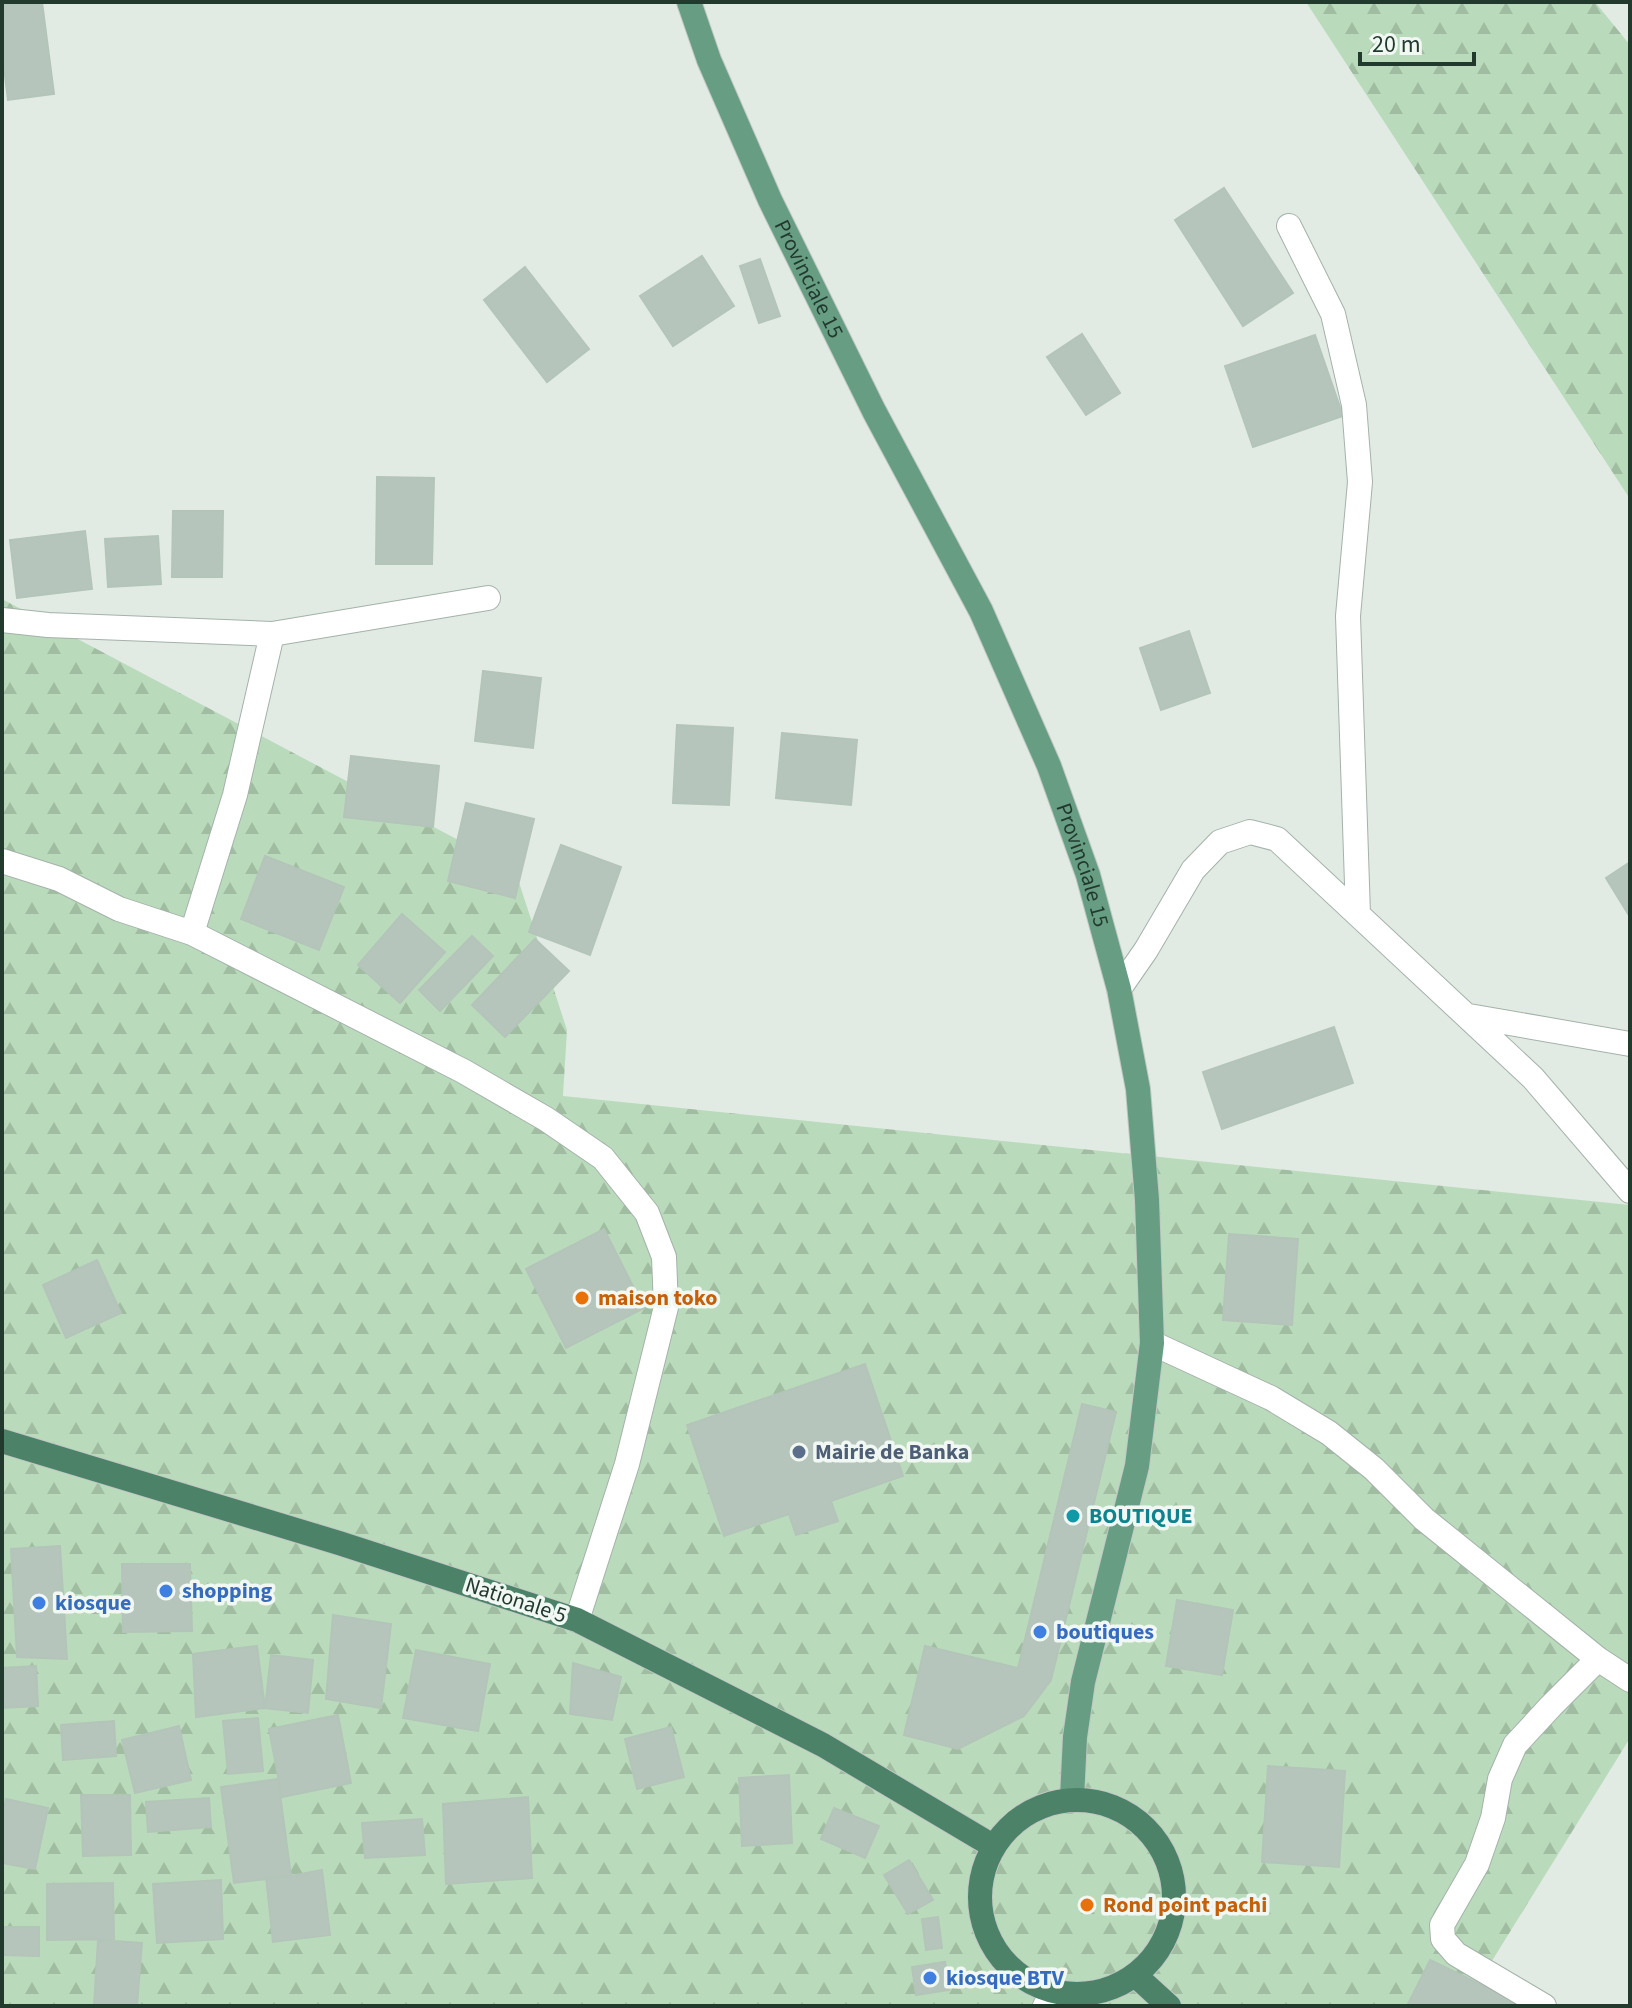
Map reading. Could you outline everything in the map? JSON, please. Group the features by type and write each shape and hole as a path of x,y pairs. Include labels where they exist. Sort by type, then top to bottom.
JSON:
{"highway":[{"name":"Nationale 5","path":"2,1441 339,1543 577,1620 823,1745 993,1846"},
{"path":"1072,1798 1107,1803 1138,1820 1161,1847 1173,1880 1172,1916 1159,1949 1135,1975 1110,1989 1049,1999 1020,1977 995,1951 981,1917 980,1881 993,1846 1013,1822 1040,1805 1072,1798"},
{"path":"1135,1975 1169,2006"}],"main road":[{"name":"Provinciale 15","path":"689,2 709,60 770,200 874,411 981,611 1049,766 1088,875 1119,989 1138,1089 1147,1200 1152,1343 1137,1466 1083,1682 1075,1737 1072,1798"}],"street":[{"path":"1289,226 1333,314 1354,405 1360,482 1348,616 1358,914"},
{"path":"2,620 48,625 272,634 488,598"},
{"path":"192,933 235,795 272,634"},
{"path":"1119,989 1193,870 1220,842 1250,832 1277,839 1533,1078 1630,1191"},
{"path":"2,861 59,879 119,909 192,933 463,1071 546,1119 603,1158 647,1213 664,1257 666,1307 627,1464 577,1620"},
{"path":"1469,1016 1630,1044"},
{"path":"1152,1343 1271,1398 1329,1433 1374,1469 1424,1519 1598,1659 1630,1680"},
{"path":"1544,2006 1456,1954 1443,1939 1442,1925 1477,1864 1493,1818 1500,1779 1515,1745 1598,1659"}],"green space":[{"path":"1306,2 1595,2 1630,45 1630,499"},
{"path":"2,599 515,870 567,1030 563,1096 1630,1205 1630,1738 1464,2006 2,2006"}],"building":[{"path":"2,2 42,2 54,94 8,100 2,52"},
{"path":"1224,188 1293,293 1243,326 1175,220"},
{"path":"702,256 734,306 673,346 640,296"},
{"path":"760,259 780,316 759,323 740,266"},
{"path":"525,267 589,349 547,382 484,300"},
{"path":"1082,334 1120,393 1086,415 1047,357"},
{"path":"1315,335 1343,416 1253,447 1225,366"},
{"path":"377,477 434,478 432,564 376,564"},
{"path":"173,511 223,511 222,577 172,577"},
{"path":"85,531 92,589 17,598 10,540"},
{"path":"158,536 161,584 108,587 105,539"},
{"path":"1189,631 1210,693 1161,710 1140,648"},
{"path":"483,671 541,678 533,748 475,741"},
{"path":"677,725 733,728 729,805 673,803"},
{"path":"782,733 857,740 851,805 776,798"},
{"path":"351,756 439,766 433,827 344,817"},
{"path":"466,803 534,819 515,898 448,881"},
{"path":"561,845 621,867 590,955 529,932"},
{"path":"265,856 344,887 319,950 241,919"},
{"path":"1630,862 1630,917 1606,878"},
{"path":"402,914 445,952 400,1003 358,965"},
{"path":"472,936 493,956 440,1011 419,990"},
{"path":"535,939 569,971 505,1037 472,1005"},
{"path":"1334,1027 1353,1083 1222,1129 1203,1072"},
{"name":"maison toko","path":"604,1229 644,1308 566,1348 526,1269"},
{"path":"1229,1234 1298,1239 1292,1325 1223,1320"},
{"path":"97,1260 121,1313 66,1338 43,1285"},
{"name":"Mairie de Banka","path":"865,1364 903,1476 831,1501 838,1521 796,1535 789,1514 724,1536 687,1425"},
{"name":"BOUTIQUE","path":"1082,1404 1116,1412 1051,1680 1024,1716 958,1749 904,1735 925,1646 1018,1668"},
{"name":"kiosque","path":"60,1546 67,1659 17,1657 11,1549"},
{"path":"122,1564 190,1564 192,1631 123,1632"},
{"path":"1177,1600 1233,1610 1222,1675 1166,1666"},
{"path":"333,1615 391,1624 381,1708 326,1699"},
{"path":"257,1646 265,1708 196,1717 193,1654"},
{"path":"416,1650 490,1664 478,1731 403,1718"},
{"path":"271,1655 313,1660 308,1713 265,1708"},
{"path":"573,1663 621,1677 612,1720 570,1714"},
{"path":"36,1666 38,1706 2,1708 2,1668"},
{"path":"338,1715 351,1783 282,1797 269,1729"},
{"path":"258,1718 263,1771 228,1774 223,1721"},
{"path":"114,1721 116,1756 63,1760 61,1725"},
{"path":"179,1726 191,1780 135,1793 122,1740"},
{"path":"671,1727 684,1777 637,1789 625,1739"},
{"path":"1268,1766 1345,1771 1339,1867 1262,1862"},
{"path":"789,1775 792,1843 742,1846 739,1778"},
{"path":"278,1779 291,1876 234,1883 221,1787"},
{"path":"81,1795 130,1795 131,1855 83,1856"},
{"path":"528,1797 532,1878 446,1884 443,1804"},
{"path":"209,1798 211,1827 148,1832 146,1802"},
{"path":"6,1799 48,1808 35,1869 2,1863 2,1815"},
{"path":"834,1808 879,1826 865,1858 821,1839"},
{"path":"422,1819 425,1855 365,1858 362,1823"},
{"path":"909,1860 933,1900 908,1914 884,1875"},
{"path":"322,1870 330,1935 273,1942 266,1877"},
{"path":"221,1880 223,1939 157,1943 153,1884"},
{"path":"113,1883 114,1939 47,1940 47,1884"},
{"path":"938,1917 942,1948 926,1950 922,1919"},
{"path":"2,1927 39,1927 39,1956 2,1955"},
{"path":"98,1940 142,1943 137,2006 94,2006"},
{"path":"1430,1960 1525,2006 1407,2006"},
{"path":"945,1962 949,1990 916,1995 912,1967"}],"place":[{"name":"maison toko","path":"582,1298"},
{"name":"Mairie de Banka","path":"799,1452"},
{"name":"BOUTIQUE","path":"1073,1516"},
{"name":"shopping","path":"166,1591"},
{"name":"kiosque","path":"39,1603"},
{"name":"boutiques","path":"1040,1632"},
{"name":"Rond point pachi","path":"1087,1905"},
{"name":"kiosque BTV","path":"930,1978"}]}
